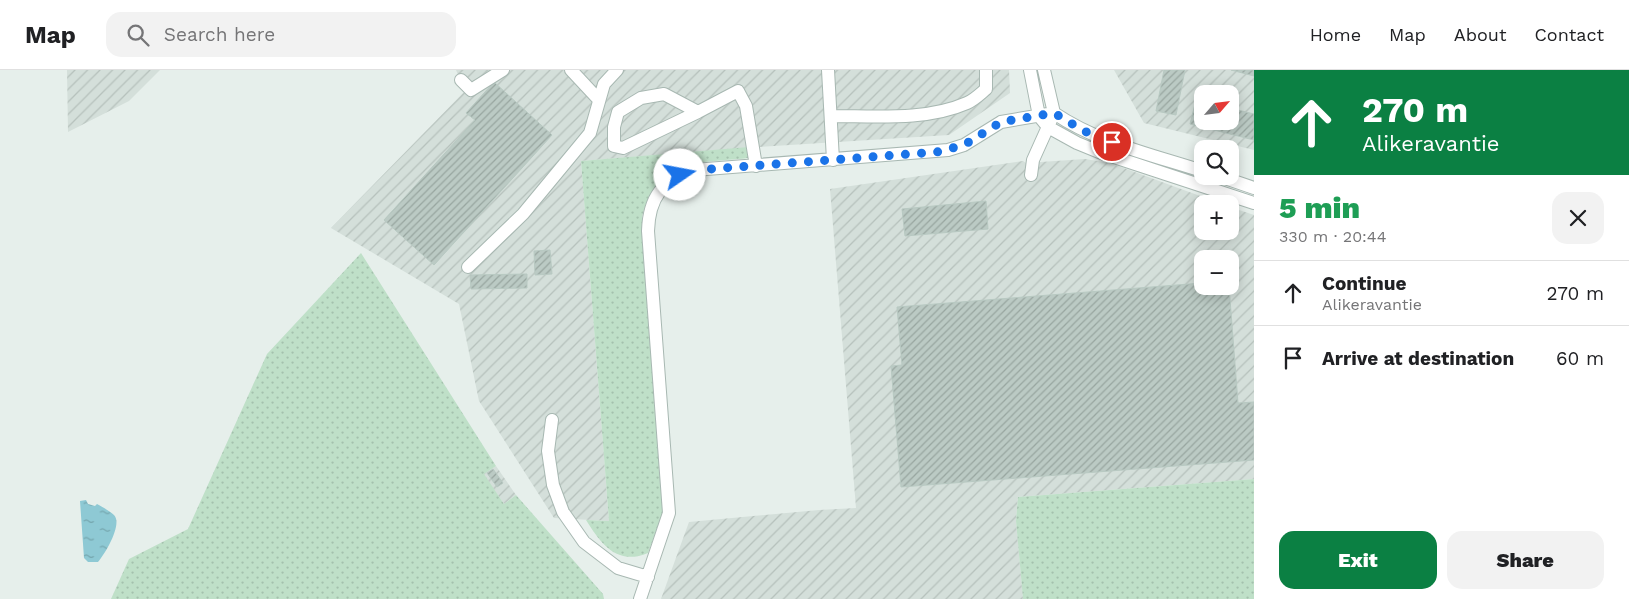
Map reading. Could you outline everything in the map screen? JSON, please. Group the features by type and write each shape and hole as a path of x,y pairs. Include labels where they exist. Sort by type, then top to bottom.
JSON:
{"street":[{"path":"460,80 470,90 503,70"},
{"path":"571,70 599,100"},
{"path":"468,268 523,214 590,133 604,84 617,70"},
{"path":"828,70 833,160"},
{"path":"832,116 899,116 942,112 969,103 986,89 986,70"},
{"path":"1030,70 1039,116 1048,127 1077,143 1099,152 1254,203"},
{"path":"1031,175 1033,160 1054,113 1044,70"},
{"path":"698,112 664,94 641,98 618,112 614,126 614,146 623,148 698,112 738,91 746,106 756,166"},
{"path":"640,599 669,512 648,231 652,204 658,192 680,175 694,170 948,150 964,145 1001,122 1054,113 1084,131 1194,168"},
{"path":"1239,183 1254,188"},
{"path":"552,420 548,452 553,485 563,512 584,542 618,568 648,577"}],"shaded area":[{"path":"67,70 160,70 129,101 68,132"},
{"path":"456,70 1009,70 1010,93 949,135 581,161 609,521 554,518 479,401 459,304 331,228 465,91"},
{"path":"1114,70 1254,70 1254,150 1239,146 1239,140 1213,140 1144,123"},
{"path":"1085,159 1110,163 1197,195 1194,195 1194,240 1239,240 1239,210 1254,215 1254,479 1018,497 1016,521 1023,599 661,599 689,522 856,508 830,189 1023,161 1026,163"},
{"path":"496,466 516,495 504,504 483,474"}],"green space":[{"path":"749,147 750,158 692,164 670,172 658,182 644,210 642,217 663,512 648,553 627,557 619,555 604,544 586,520 609,521 581,161"},
{"path":"361,253 496,466 484,474 504,504 516,495 603,594 604,599 111,599 129,559 188,529 267,354"},
{"path":"1254,479 1254,599 1023,599 1016,521 1018,497"}],"water":[{"path":"86,500 88,504 95,506 97,504 114,515 116,519 115,532 105,553 98,562 88,562 84,558 80,501"}],"building":[{"path":"1164,70 1185,70 1176,115 1156,111"},
{"path":"1231,70 1254,70 1254,76"},
{"path":"494,82 552,135 434,265 384,220 475,120 466,113"},
{"path":"1194,108 1194,125 1190,124"},
{"path":"1239,110 1254,114 1254,140 1214,130 1239,130"},
{"path":"986,201 988,229 905,236 902,209"},
{"path":"550,250 552,274 535,275 534,251"},
{"path":"527,274 527,288 471,289 470,275"},
{"path":"1194,284 1194,295 1230,295 1238,403 1254,402 1254,460 901,487 891,366 902,365 897,307"},
{"path":"493,469 503,483 497,487 487,473"}],"route":[{"path":"680,175 694,170 937,152 958,148 1001,122 1054,113 1070,124 1112,142"}]}
